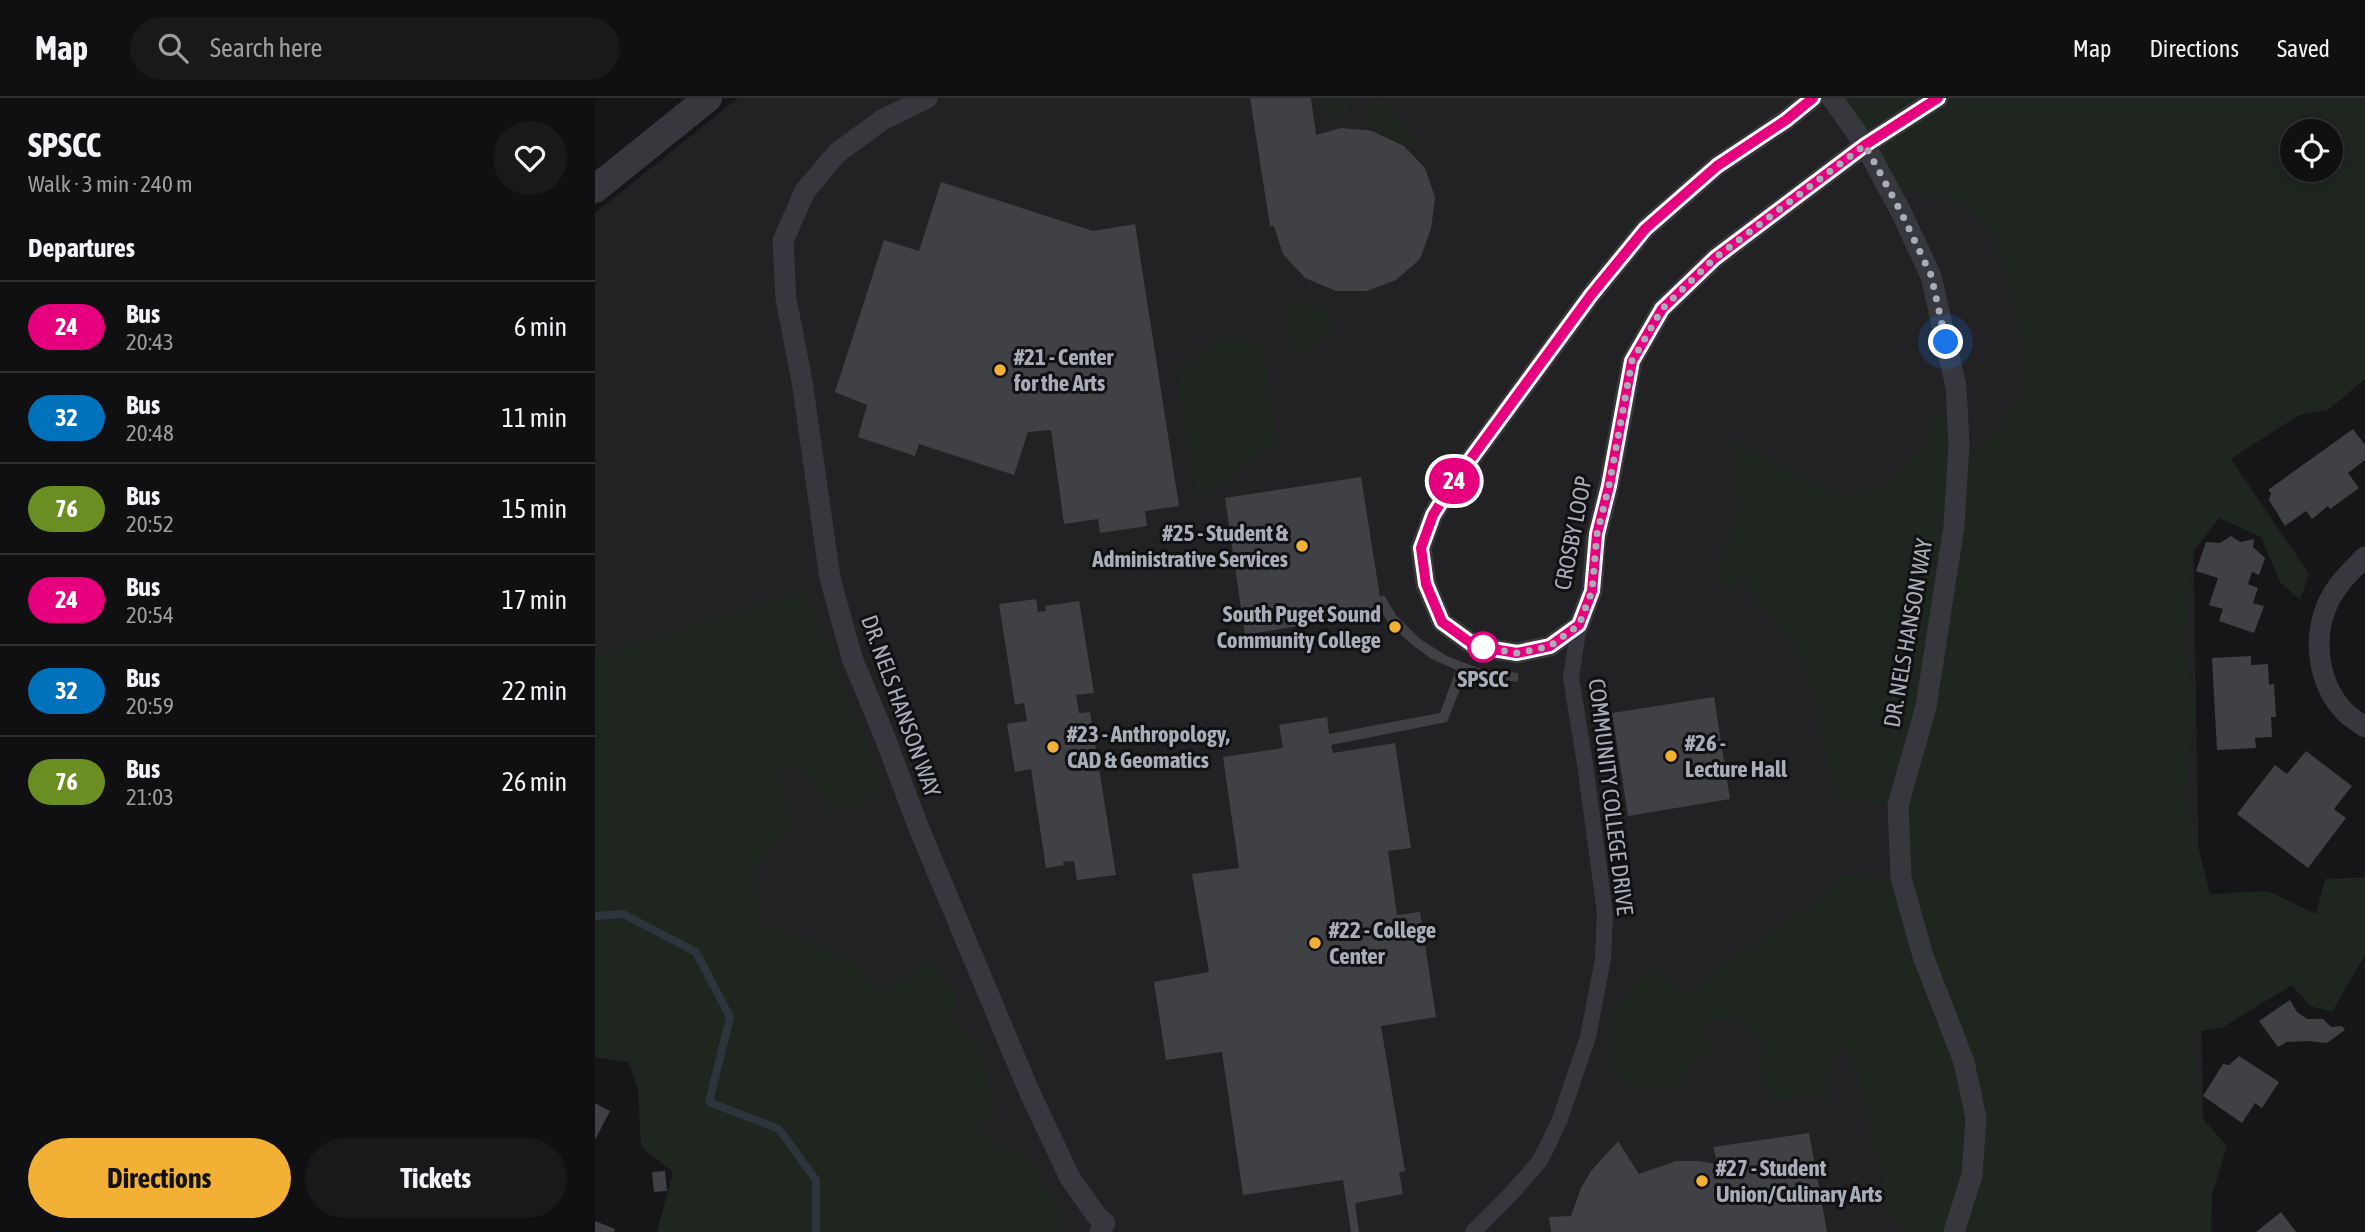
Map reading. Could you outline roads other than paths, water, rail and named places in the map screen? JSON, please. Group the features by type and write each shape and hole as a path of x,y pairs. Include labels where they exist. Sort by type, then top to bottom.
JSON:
{"street":[{"path":"595,189 708,98"},
{"name":"DR. NELS HANSON WAY","path":"927,98 882,120 837,153 805,191 783,241 786,299 802,381 830,578 852,658 918,826 1029,1091 1070,1178 1107,1229"},
{"name":"CROSBY LOOP","path":"1813,98 1786,120 1717,166 1645,229 1591,295 1453,483 1433,515 1421,548 1426,584 1442,622 1475,646 1517,653 1550,646 1579,625 1592,591 1597,534 1609,486 1632,361 1662,309 1715,258 1865,145 1938,98"},
{"name":"DR. NELS HANSON WAY","path":"1832,98 1865,145 1931,275 1956,387 1959,444 1954,526 1926,707 1898,805 1901,878 1923,956 1964,1062 1976,1118 1972,1174 1954,1232"},
{"path":"2365,557 2337,586 2321,619 2318,655 2327,685 2347,713 2365,727"},
{"name":"COMMUNITY COLLEGE DRIVE","path":"1473,1232 1539,1161 1547,1147 1560,1119 1588,1037 1603,959 1605,913 1571,678 1579,625"}],"waterway":[{"path":"595,916 623,914 696,952 730,1017 709,1102 779,1129 816,1180 816,1232"}],"place":[{"name":"#21 - Center for the Arts","path":"1000,370"},
{"name":"#25 - Student & Administrative Services","path":"1302,546"},
{"name":"South Puget Sound Community College","path":"1395,627"},
{"name":"SPSCC","path":"1483,647"},
{"name":"#23 - Anthropology, CAD & Geomatics","path":"1053,747"},
{"name":"#26 - Lecture Hall","path":"1671,756"},
{"name":"#22 - College Center","path":"1315,943"},
{"name":"#27 - Student Union/Culinary Arts","path":"1702,1181"}]}
